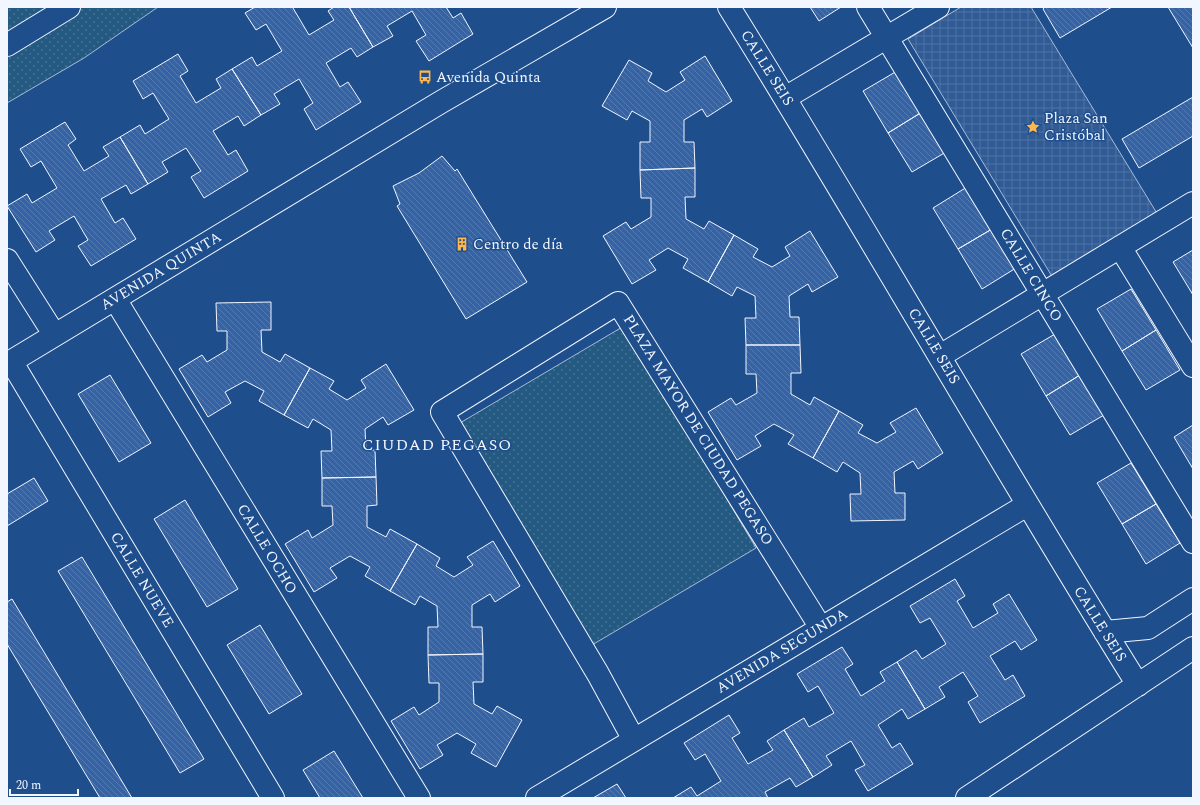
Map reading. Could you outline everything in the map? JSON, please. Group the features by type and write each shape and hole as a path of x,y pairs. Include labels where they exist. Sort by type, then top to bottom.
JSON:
{"street":[{"path":"7,45 69,7"},
{"name":"AVENIDA QUINTA","path":"9,363 54,334 115,299 441,102 605,7"},
{"name":"CALLE SEIS","path":"729,7 940,356 1027,505 1138,685"},
{"name":"CALLE CINCO","path":"868,7 1193,542"},
{"path":"785,98 938,7"},
{"path":"940,356 1193,203"},
{"path":"1120,247 1193,366"},
{"path":"7,260 54,334"},
{"name":"CALLE OCHO","path":"115,299 419,798"},
{"name":"PLAZA MAYOR DE CIUDAD PEGASO","path":"634,740 598,674 442,412 618,303 820,628"},
{"name":"CALLE NUEVE","path":"9,363 274,798"},
{"name":"AVENIDA SEGUNDA","path":"537,798 1027,505"},
{"path":"1105,632 1148,628 1193,599"},
{"path":"967,798 1193,648"}],"shaded area":[{"path":"7,7 158,7 84,58 7,103"},
{"name":"Plaza San Cristóbal","path":"961,7 1031,7 1158,215 1053,278 908,39"},
{"path":"624,326 756,548 592,645 460,423"}],"building":[{"path":"255,7 294,7 293,8 309,35 334,20 328,11 334,7 349,7 373,47 357,57 351,48 326,63 340,87 348,82 361,102 316,130 304,109 313,103 299,79 274,94 280,104 261,115 232,69 252,57 257,66 282,51 266,24 256,30 245,13"},
{"path":"349,7 446,7 453,18 461,13 473,34 429,61 416,41 426,35 412,11 387,26 393,36 373,47"},
{"path":"810,7 841,7 819,21"},
{"path":"1045,7 1112,7 1060,38 1043,9"},
{"path":"1168,7 1193,7 1193,48"},
{"path":"178,54 188,71 180,76 196,103 221,88 216,79 232,69 261,115 244,126 238,116 213,131 228,155 236,150 248,171 204,198 191,177 201,171 186,148 162,162 168,172 148,184 120,137 140,125 145,134 169,119 153,93 143,99 133,81"},
{"path":"705,56 732,101 707,117 702,109 684,120 684,142 694,142 695,168 640,170 640,142 650,142 650,121 632,111 627,120 602,106 629,60 652,73 648,81 666,92 685,80 680,72"},
{"path":"897,71 922,112 888,133 863,91"},
{"path":"1193,97 1193,136 1139,168 1122,139"},
{"path":"922,112 946,152 912,172 888,133"},
{"path":"65,122 76,139 68,145 84,171 109,156 103,147 120,137 148,184 131,194 126,185 101,199 115,223 123,218 136,239 91,266 78,246 88,240 74,216 49,231 55,240 36,252 7,206 27,194 32,203 57,188 41,161 31,167 20,149"},
{"name":"Centro de día","path":"442,156 455,171 457,169 527,282 466,319 397,206 400,204 393,186 419,173"},
{"path":"695,168 695,197 685,197 686,219 704,229 709,221 734,235 708,282 683,268 688,259 668,248 649,260 656,270 632,284 603,236 626,222 631,229 651,217 651,198 641,198 640,170"},
{"path":"967,187 992,229 958,249 933,208"},
{"path":"992,229 1016,268 982,289 958,249"},
{"path":"810,231 838,277 812,292 808,284 789,296 790,317 799,317 800,345 746,345 745,318 756,318 755,296 737,287 732,296 708,282 734,235 758,249 753,257 772,267 790,256 785,247"},
{"path":"1193,250 1193,295 1173,262"},
{"path":"1131,289 1156,330 1122,351 1097,309"},
{"path":"271,302 271,330 261,330 262,352 280,362 285,354 310,368 284,415 259,401 264,391 245,381 225,392 231,403 208,417 179,369 202,355 207,362 227,350 227,331 217,331 216,303"},
{"path":"1156,330 1180,370 1146,390 1122,351"},
{"path":"1055,334 1080,375 1046,396 1021,354"},
{"path":"746,345 800,345 801,373 791,373 791,394 810,405 814,397 839,411 813,458 788,444 794,435 774,424 755,436 761,446 737,460 708,412 731,398 736,405 757,393 756,374 746,374"},
{"path":"386,364 414,410 388,425 383,417 365,429 366,450 375,450 376,477 322,478 321,451 332,451 331,430 313,419 308,428 284,415 310,368 334,381 329,389 347,400 366,388 361,380"},
{"path":"110,375 151,443 119,462 78,394"},
{"path":"1080,375 1104,415 1070,435 1046,396"},
{"path":"916,408 943,453 918,469 913,461 894,472 895,493 905,493 905,520 851,521 850,494 861,494 860,473 843,462 837,472 813,458 839,411 863,425 858,433 877,443 896,432 890,423"},
{"path":"1193,425 1193,469 1174,437"},
{"path":"1131,463 1156,504 1122,524 1097,483"},
{"path":"376,477 377,505 367,506 367,527 386,537 390,529 417,544 390,591 365,576 370,567 350,556 330,568 337,578 314,592 285,544 308,530 312,538 333,525 332,506 322,506 322,478"},
{"path":"34,478 48,501 7,526 7,494"},
{"path":"185,500 238,589 207,607 154,519"},
{"path":"1156,504 1180,543 1146,564 1122,524"},
{"path":"493,541 520,586 495,602 490,594 472,605 472,627 482,627 483,654 428,655 428,627 438,627 437,606 420,596 415,605 390,591 417,544 440,558 436,566 454,577 473,565 467,557"},
{"path":"82,557 204,759 180,773 58,571"},
{"path":"955,579 965,596 957,601 973,628 998,613 993,604 1009,594 1037,640 1021,650 1015,641 990,656 1005,680 1013,675 1025,696 980,723 968,702 978,696 963,672 939,687 945,697 925,709 897,662 916,650 922,659 946,644 930,618 920,623 910,606"},
{"path":"12,599 132,798 100,798 7,644 7,602"},
{"path":"260,625 302,694 269,714 227,645"},
{"path":"842,647 853,664 845,669 861,696 885,681 880,672 897,662 925,709 908,719 902,709 878,725 892,748 900,743 913,764 868,791 855,770 865,765 851,741 826,756 832,765 813,777 784,730 804,718 809,727 834,713 818,686 808,692 797,674"},
{"path":"483,654 483,682 473,682 474,704 492,714 497,706 522,720 496,767 471,753 476,744 457,733 437,745 443,755 420,769 391,721 414,707 419,715 439,702 439,683 429,683 428,655"},
{"path":"729,715 740,733 732,738 748,764 773,750 767,741 784,730 813,777 796,787 790,778 765,792 768,798 673,798 691,787 697,796 721,781 705,754 695,760 684,743"},
{"path":"334,751 363,798 320,798 303,770"},
{"path":"617,784 626,798 593,798"}],"place":[{"name":"Avenida Quinta","path":"425,77"},
{"name":"Plaza San Cristóbal","path":"1033,127"},
{"name":"Centro de día","path":"462,244"}],"district":[{"name":"CIUDAD PEGASO","path":"437,445"}]}
